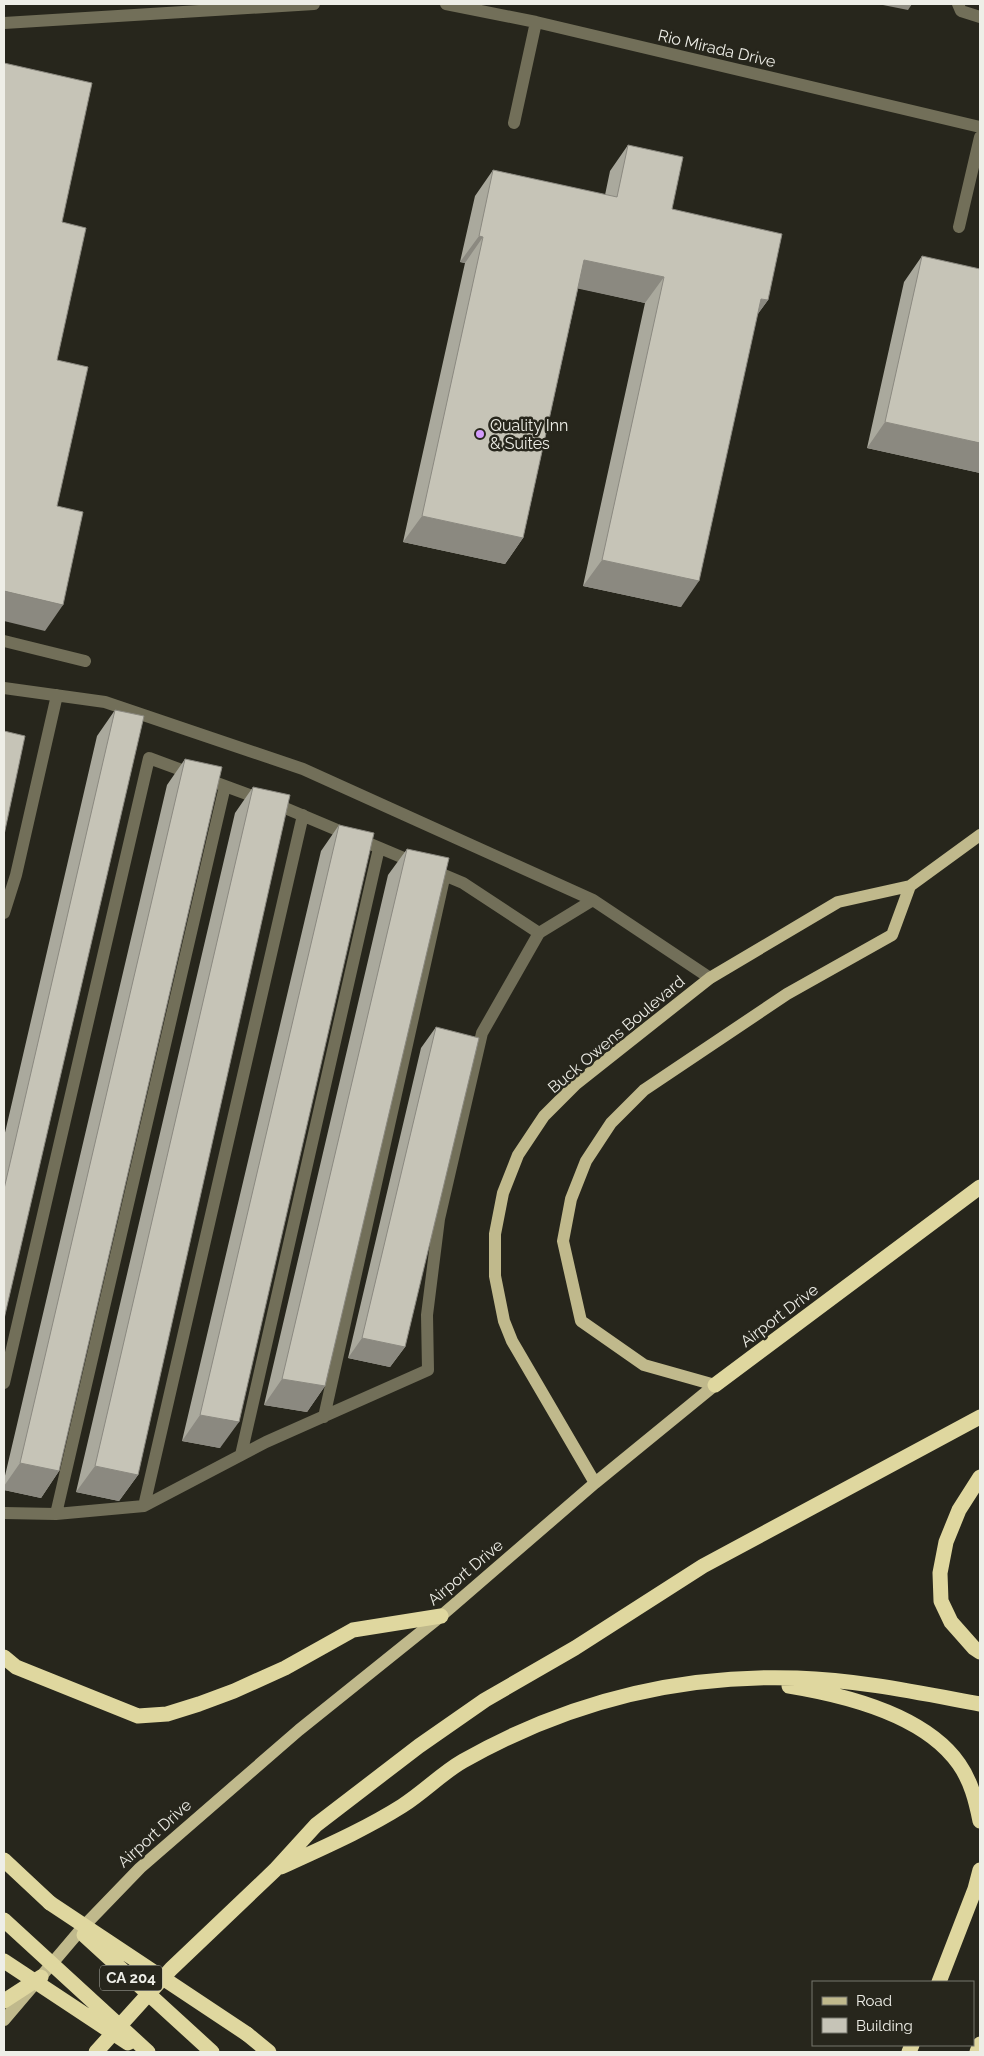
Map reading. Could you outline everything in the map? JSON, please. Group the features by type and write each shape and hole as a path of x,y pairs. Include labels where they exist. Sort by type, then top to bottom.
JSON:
{"highway":[{"name":"Airport Drive","path":"715,1385 980,1187"},
{"path":"96,2052 171,1969 275,1870 316,1826 352,1796 419,1746 486,1700 575,1648 703,1566 980,1417"},
{"path":"980,1477 959,1510 946,1542 940,1573 941,1601 951,1622 974,1648 980,1652"},
{"path":"4,1657 16,1667 138,1716 167,1714 234,1691 284,1668 353,1630 441,1616"},
{"path":"743,1678 801,1688 857,1702 884,1711 913,1725 938,1742 959,1764 975,1794 980,1821"},
{"path":"275,1870 355,1833 403,1805 462,1762 523,1730 568,1711 659,1687 710,1680 798,1678 892,1688 980,1704"},
{"name":"CA 204","path":"4,1860 212,2052"},
{"path":"938,1981 976,1889 980,1870"},
{"path":"50,1903 247,2034 269,2052"},
{"name":"CA 204","path":"4,1920 148,2052"},
{"path":"4,1962 142,2052"},
{"path":"4,2001 41,1977"},
{"path":"976,2052 980,2044"}],"main road":[{"name":"Buck Owens Boulevard","path":"595,1483 512,1341 504,1321 495,1276 495,1234 503,1193 518,1155 544,1116 576,1084 710,978 838,902 910,886 980,835"},
{"path":"715,1385 644,1366 581,1320 563,1241 571,1199 586,1161 611,1122 644,1090 787,994 892,935 910,886"},
{"name":"Airport Drive","path":"4,2020 83,1927 140,1868 299,1730 441,1616 595,1483 715,1385"}],"street":[{"path":"4,23 314,4"},
{"name":"Rio Mirada Drive","path":"446,4 536,22 980,127"},
{"path":"958,4 961,11 980,16"},
{"path":"514,123 536,22"},
{"path":"959,227 980,137"},
{"path":"4,641 85,662"},
{"path":"4,688 105,702 303,769 592,900 710,978"},
{"path":"4,913 16,875 57,695"},
{"path":"4,1383 149,758 303,816 463,883 539,933"},
{"path":"56,1514 225,786"},
{"path":"144,1506 303,816"},
{"path":"241,1455 379,848"},
{"path":"324,1417 444,876"},
{"path":"4,1513 56,1514 144,1506 241,1455 428,1370 427,1315 439,1219 482,1033 539,933 592,900"}],"building":[{"path":"4,63 92,83 62,222 86,228 57,360 88,367 57,506 83,512 63,605 4,591"},
{"name":"Quality Inn & Suites","path":"628,145 683,157 672,209 782,234 768,300 761,299 699,581 602,560 664,277 584,260 523,538 422,516 483,237 479,236 493,170 617,197"},
{"path":"922,256 980,269 980,443 885,422"},
{"path":"115,710 144,716 4,1319 4,1189"},
{"path":"4,731 25,736 4,835"},
{"path":"185,759 222,767 59,1471 20,1463"},
{"path":"253,787 290,795 138,1475 95,1466"},
{"path":"339,825 374,833 239,1422 200,1415"},
{"path":"407,849 449,858 325,1386 282,1379"},
{"path":"436,1027 479,1038 405,1347 362,1338"}],"place":[{"name":"Quality Inn & Suites","path":"480,434"}]}
